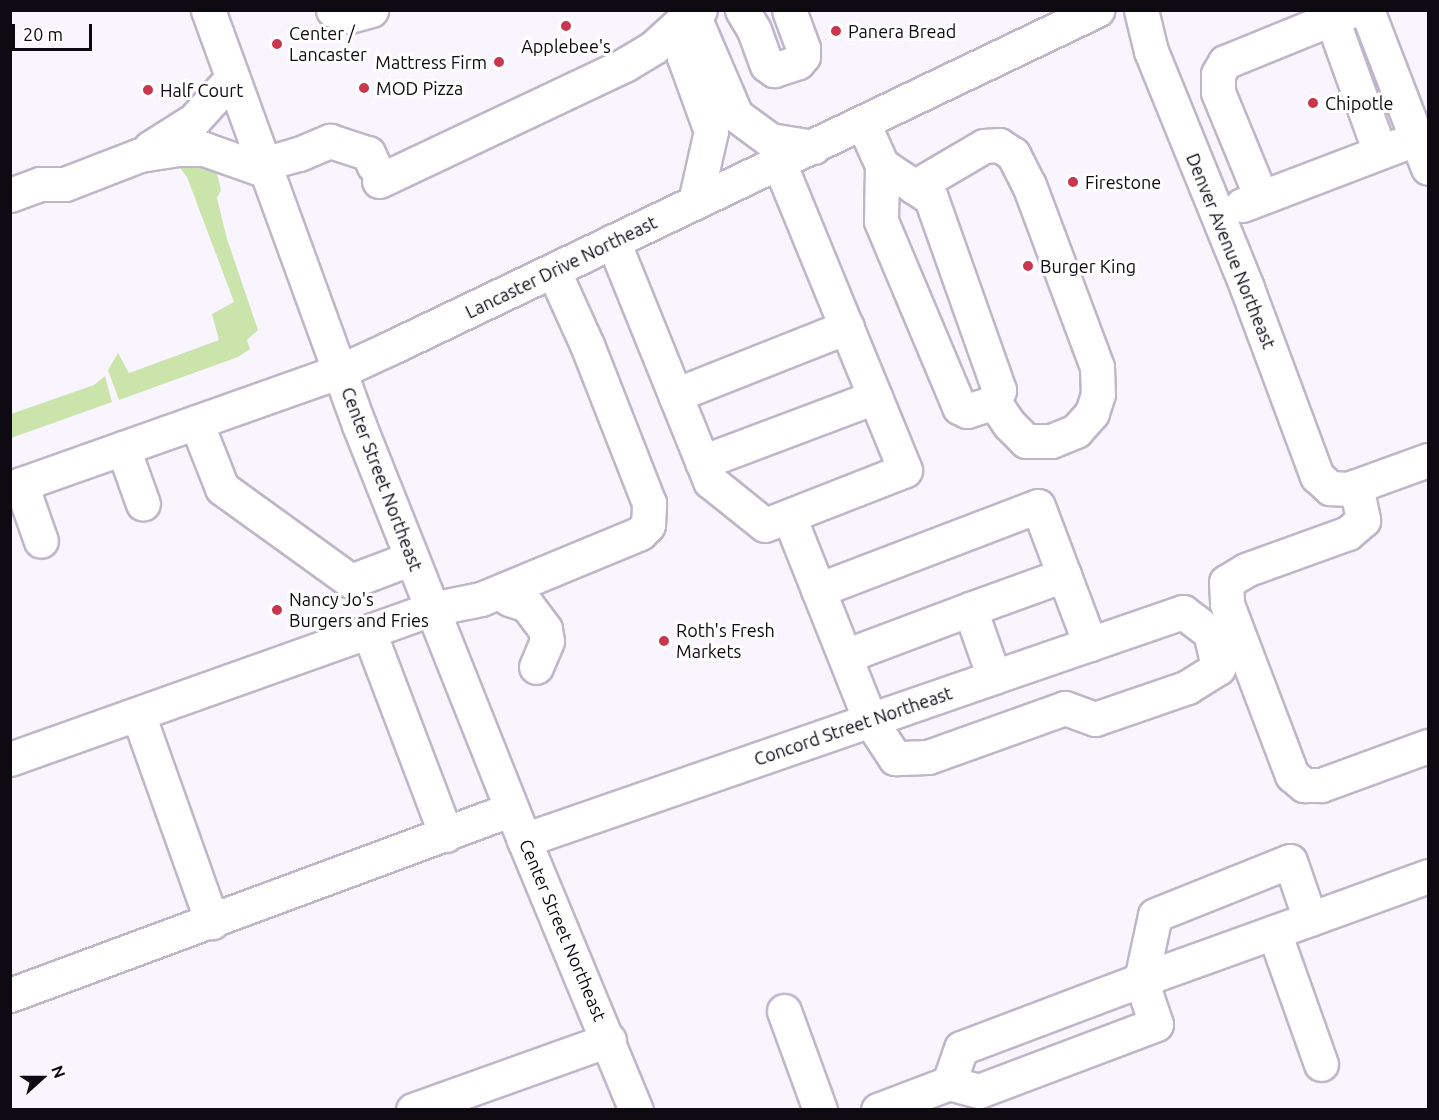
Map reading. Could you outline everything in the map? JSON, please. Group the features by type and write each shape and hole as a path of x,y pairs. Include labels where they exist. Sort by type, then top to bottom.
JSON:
{"main road":[{"name":"Center Street Northeast","path":"208,10 340,370 412,558 524,840 609,1040 636,1110"},
{"path":"333,10 349,16 371,10"},
{"path":"742,10 754,30 767,65 774,70 798,62 803,56 803,48 789,10"},
{"name":"Lancaster Drive Northeast","path":"16,486 340,370 554,272 613,241 1097,10"},
{"name":"Denver Avenue Northeast","path":"1141,10 1151,51 1217,214 1317,476 1343,487 1363,520 1348,533 1246,570 1226,582 1227,604 1292,775 1304,785 1321,785 1428,746"},
{"path":"1367,10 1428,168"},
{"path":"140,155 204,149 265,168 330,141 349,145 368,153 377,174 626,64 654,47 694,11"},
{"path":"694,11 736,115 770,140 813,147"},
{"path":"694,11 684,57 711,131 695,202"},
{"path":"1261,197 1218,92 1218,74 1225,62 1342,15 1380,152"},
{"path":"10,195 40,184 65,184 140,155 194,120 232,78"},
{"path":"863,123 882,165 881,221 959,408 967,411 994,402 999,390 931,198 882,165"},
{"path":"1217,214 1417,138"},
{"path":"914,187 984,146 999,145 1013,154 1029,185 1097,367 1098,394 1092,413 1076,431 1051,441 1026,441 1009,424 994,402"},
{"path":"613,241 710,481 765,525 905,470 779,163"},
{"path":"10,759 432,609 481,599 640,533 648,525 650,509 643,487 587,345 554,272"},
{"path":"675,395 847,327"},
{"path":"702,462 875,397"},
{"path":"196,422 222,488 351,581 412,558"},
{"path":"123,448 144,504"},
{"path":"1343,487 1428,460"},
{"path":"16,486 41,542"},
{"path":"818,590 1038,506 1089,644"},
{"path":"789,516 870,720 895,758 928,757 1065,708 1044,660"},
{"path":"845,656 1064,575"},
{"path":"509,599 527,605 544,629 547,641 536,667"},
{"path":"970,609 994,677"},
{"name":"Concord Street Northeast","path":"524,840 1182,612 1210,632 1218,668 1188,687 1095,719 1065,708"},
{"path":"369,632 446,835"},
{"path":"138,714 212,922"},
{"path":"10,995 512,809"},
{"path":"878,1110 949,1083 979,1091 1156,1024 1141,980 1155,915 1290,861 1310,919"},
{"path":"949,1083 961,1048 1428,876"},
{"path":"1274,932 1321,1064"},
{"path":"784,1011 820,1110"},
{"path":"412,1110 609,1040"}],"green space":[{"path":"183,157 216,169 221,190 217,198 227,239 258,330 247,340 250,349 238,357 119,400 108,370 118,353 129,373 219,340 212,314 234,302 187,177 180,168"},
{"path":"105,376 112,402 11,438 11,414 94,385"}],"place":[{"name":"Applebee's","path":"566,26"},
{"name":"Panera Bread","path":"836,31"},
{"name":"Center / Lancaster","path":"277,44"},
{"name":"Mattress Firm","path":"499,62"},
{"name":"MOD Pizza","path":"364,88"},
{"name":"Half Court","path":"148,90"},
{"name":"Chipotle","path":"1313,103"},
{"name":"Firestone","path":"1073,182"},
{"name":"Burger King","path":"1028,266"},
{"name":"Nancy Jo's Burgers and Fries","path":"277,610"},
{"name":"Roth's Fresh Markets","path":"664,641"}]}
